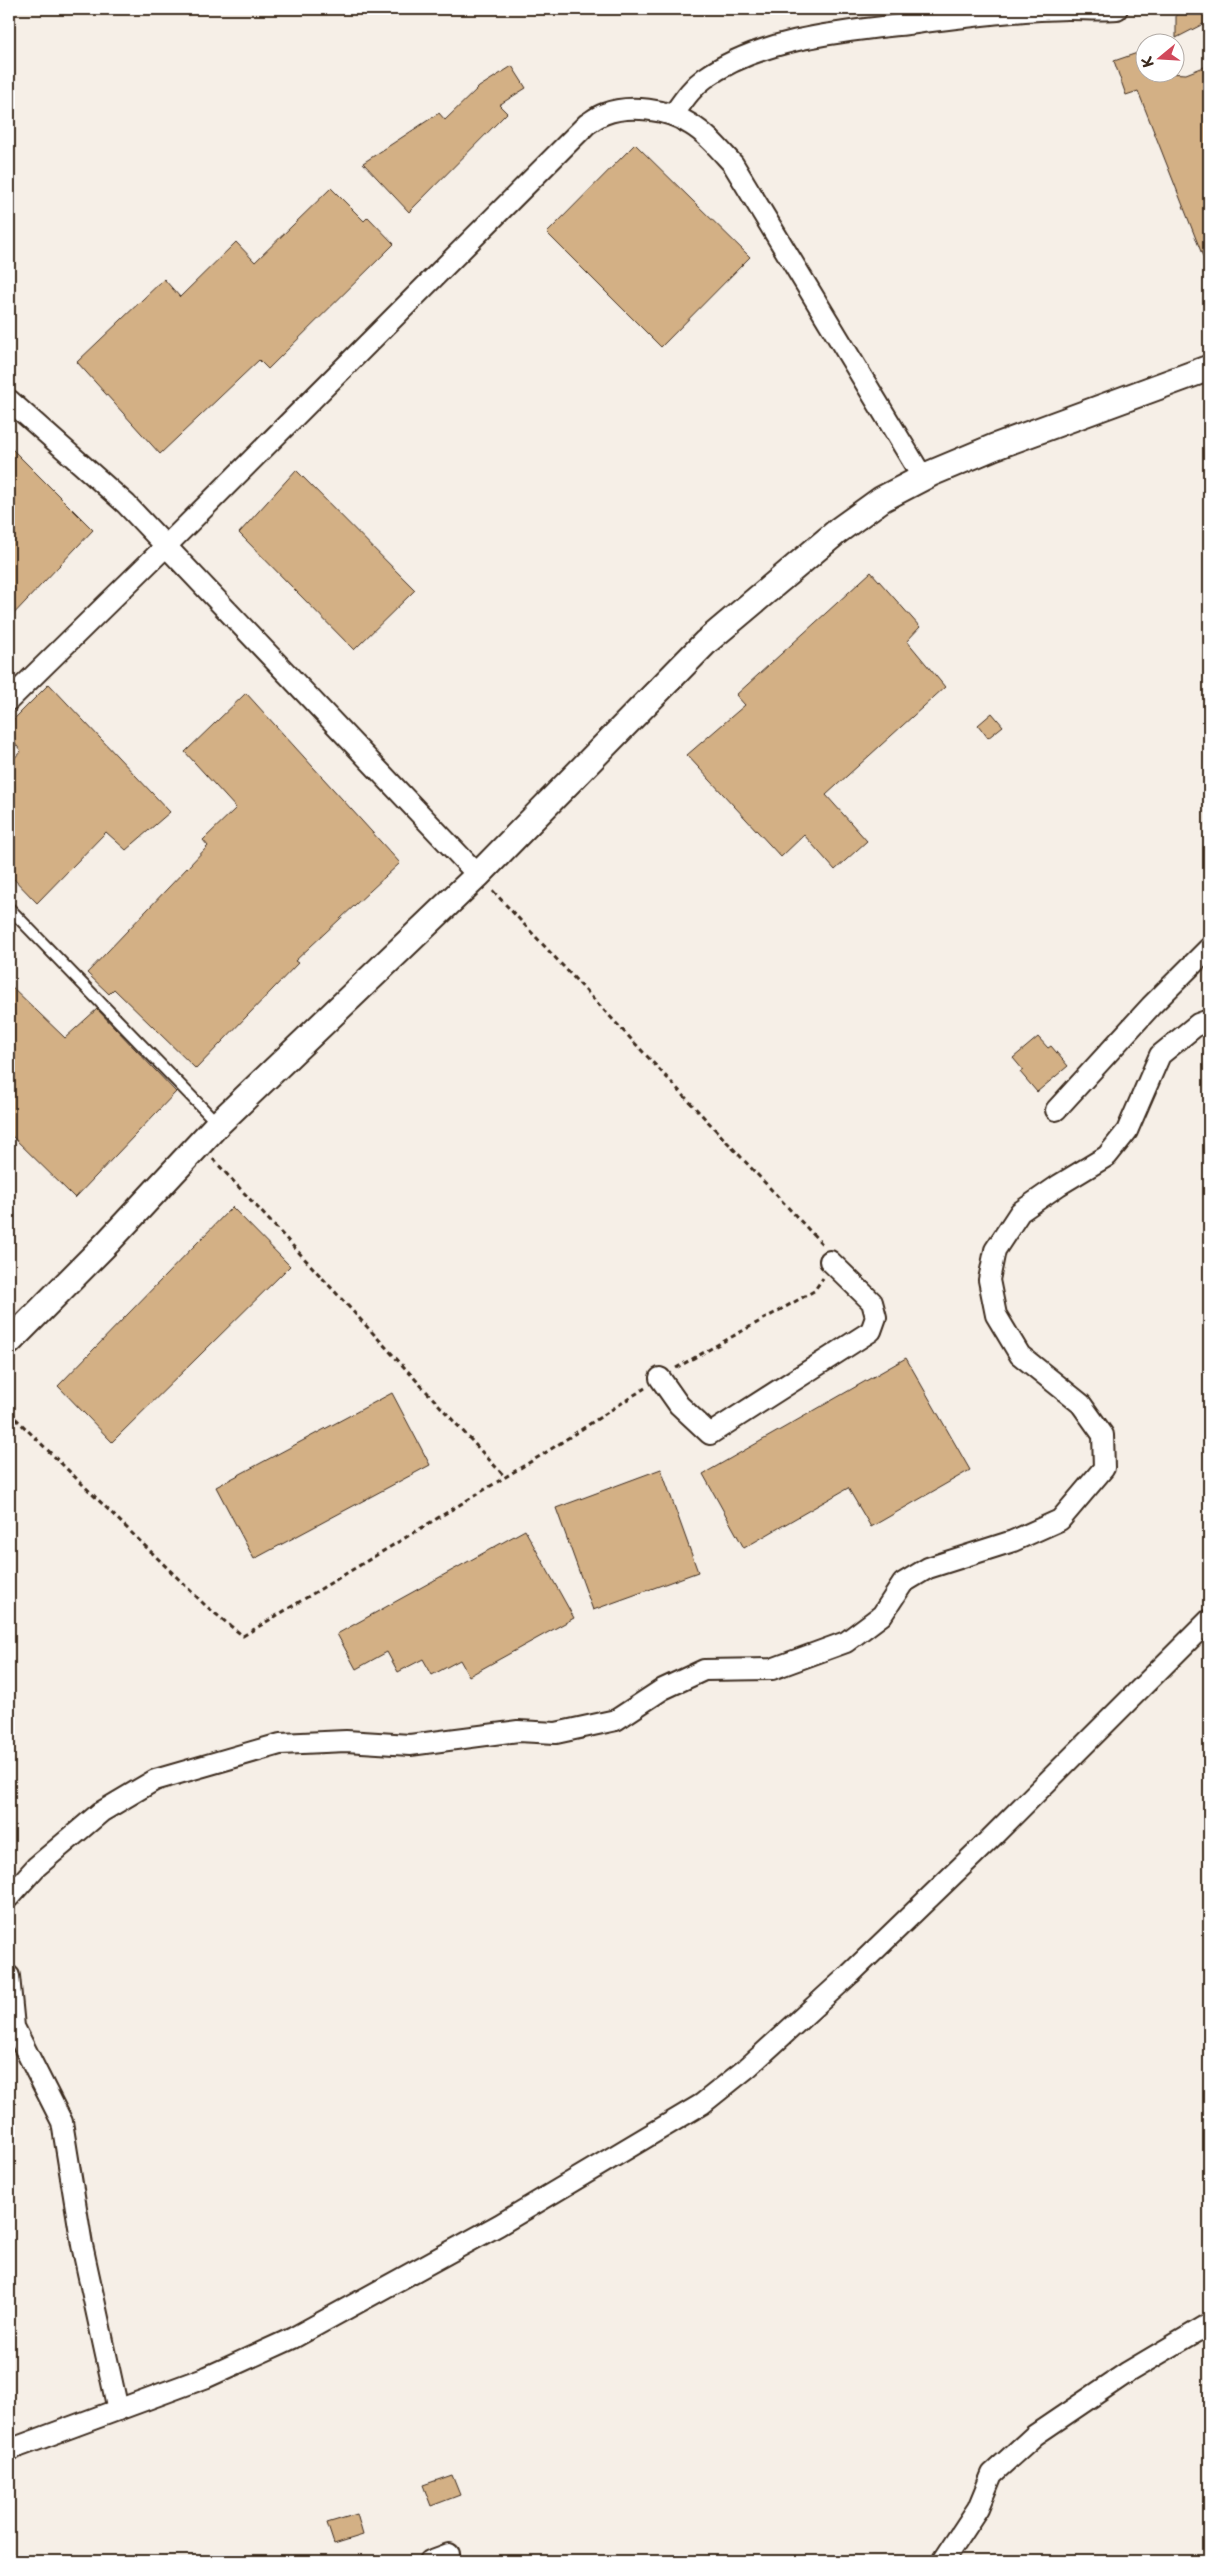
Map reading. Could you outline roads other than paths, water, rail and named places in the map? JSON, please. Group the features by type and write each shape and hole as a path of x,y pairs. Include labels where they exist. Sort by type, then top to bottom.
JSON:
{"street":[{"path":"673,115 693,88 719,69 757,51 794,42 836,33 958,18 1068,9 1117,9"},
{"path":"9,700 166,546 587,124 604,113 650,109 673,115 690,123 709,139 733,164 922,478"},
{"path":"9,1342 218,1124 478,875 706,642 839,530 882,498 922,478 994,447 1209,368"},
{"path":"9,400 126,504 478,875"},
{"path":"1056,1110 1151,1006 1209,948"},
{"path":"9,1897 36,1867 102,1812 155,1780 280,1744 346,1741 410,1745 518,1731 556,1733 616,1720 663,1689 704,1670 772,1669 846,1642 882,1616 903,1583 928,1568 1012,1541 1060,1520 1104,1468 1103,1435 1081,1404 1020,1355 996,1315 988,1280 995,1250 1020,1212 1059,1185 1107,1156 1127,1131 1160,1055 1198,1024 1209,1020"},
{"path":"660,1378 679,1406 710,1434 871,1331 876,1317 872,1302 830,1261"},
{"path":"9,2450 207,2377 293,2338 499,2225 702,2104 747,2068 850,1974 996,1833 1209,1620"},
{"path":"9,1976 14,2027 62,2122 82,2245 118,2410"},
{"path":"943,2561 978,2508 992,2474 1034,2435 1128,2372 1209,2324"},
{"path":"430,2561 449,2554"}],"lane":[{"path":"9,908 218,1124"}]}
